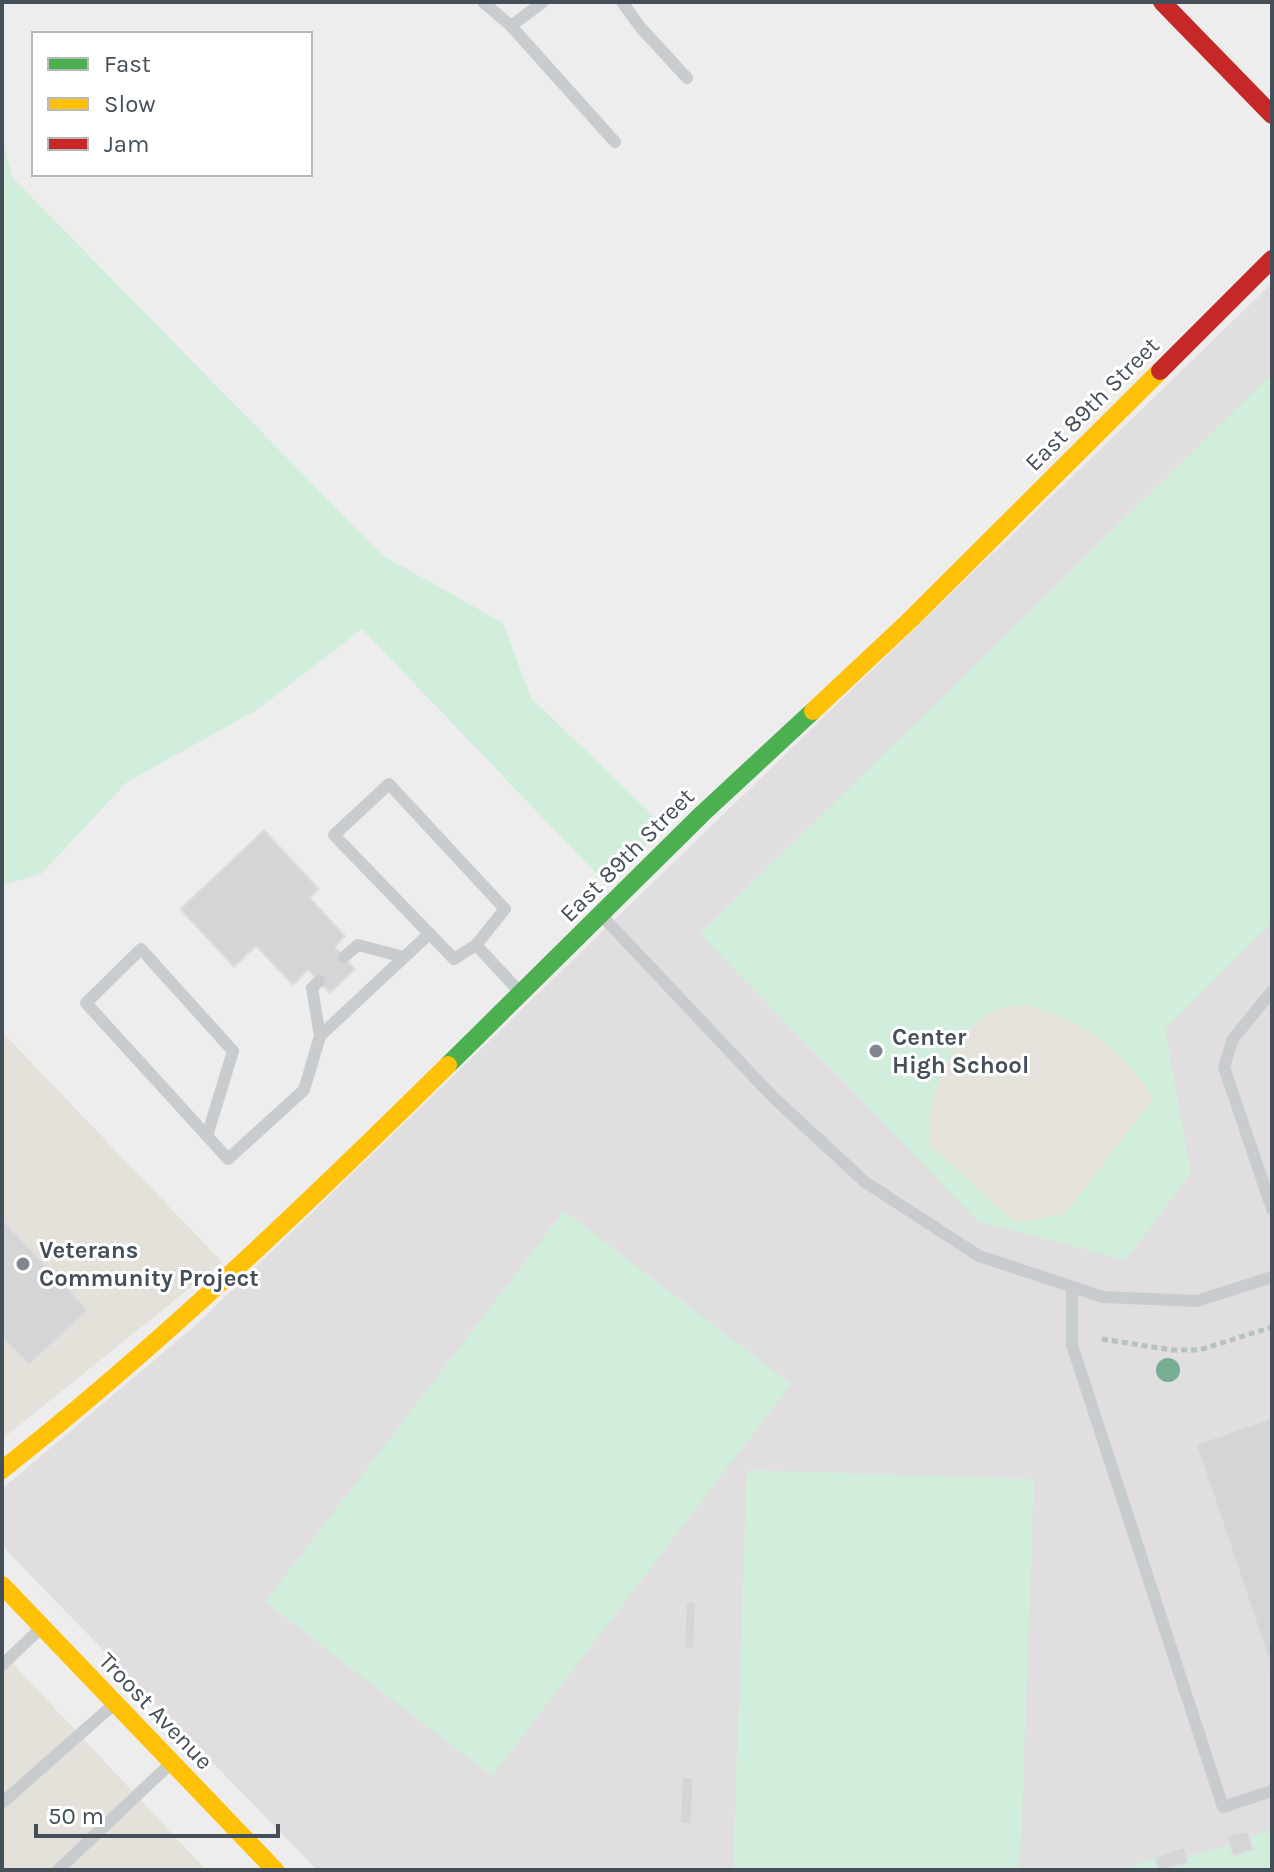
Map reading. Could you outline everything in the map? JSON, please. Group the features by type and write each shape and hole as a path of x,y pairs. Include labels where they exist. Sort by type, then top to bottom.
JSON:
{"street":[{"path":"1162,2 1272,115"},
{"name":"East 89th Street","path":"2,1470 97,1395 324,1188 601,915 909,621 1272,259"},
{"name":"Troost Avenue","path":"2,1585 275,1870"}],"lane":[{"path":"483,2 511,26 615,142"},
{"path":"511,26 543,2"},
{"path":"622,2 641,28 687,78"},
{"path":"389,784 505,909 476,945 454,959 334,835 389,784"},
{"path":"601,915 773,1097 865,1182 979,1256 1103,1297 1197,1301 1272,1277"},
{"path":"320,1036 429,934"},
{"path":"344,957 358,945 404,957"},
{"path":"476,945 521,994"},
{"path":"207,1136 233,1051 141,949 86,1003 207,1136 228,1159 304,1090 320,1036 312,988 319,981"},
{"path":"1272,991 1233,1039 1224,1067 1272,1209"},
{"path":"1072,1287 1072,1345 1223,1807 1272,1791"},
{"path":"2,1665 42,1627"},
{"path":"2,1803 116,1703"},
{"path":"58,1870 171,1762"}],"path":[{"path":"1102,1339 1172,1350 1199,1350 1272,1327"}],"shaded area":[{"name":"Center High School","path":"1272,283 1272,1870 317,1870 2,1546 2,1489 198,1323"},
{"path":"2,1032 222,1262 2,1439"},
{"path":"2,1652 206,1870 2,1870"}],"green space":[{"path":"2,136 12,177 382,555 503,623 531,698 665,827 607,885 362,629 257,710 127,782 41,874 2,885"},
{"path":"1272,374 1272,922 1165,1029 1191,1173 1126,1260 979,1222 700,934"},
{"path":"564,1211 791,1384 492,1776 265,1602"},
{"path":"747,1470 1034,1479 1020,1870 733,1870"},
{"path":"1272,1830 1272,1870 1120,1870 1184,1847 1187,1857 1229,1845 1227,1836 1248,1831 1250,1837"}],"sand":[{"path":"1027,1005 1066,1019 1100,1039 1129,1066 1154,1098 1065,1214 1015,1223 929,1144 929,1125 944,1068 965,1034 996,1010"}],"building":[{"path":"264,830 319,889 310,898 345,936 335,947 355,969 330,993 308,970 293,985 256,946 234,967 180,909"},
{"name":"Veterans Community Project","path":"2,1219 88,1310 29,1365 2,1337"},
{"path":"1272,1418 1272,1670 1196,1444"},
{"path":"686,1602 696,1602 694,1649 684,1648"},
{"path":"682,1777 693,1777 692,1824 680,1823"},
{"path":"1248,1831 1253,1850 1233,1856 1227,1836"},
{"path":"1184,1847 1189,1863 1158,1870 1154,1857"}],"traffic: fast":[{"path":"448,1065 702,814 813,711"}],"traffic: slow":[{"path":"813,711 909,621 1160,371"},
{"path":"2,1470 118,1374 231,1274 448,1065"},
{"path":"2,1585 275,1870"}],"traffic: jam":[{"path":"1162,2 1272,115"},
{"path":"1160,371 1272,259"}],"place":[{"name":"Center High School","path":"876,1051"},
{"name":"Veterans Community Project","path":"23,1264"}]}
